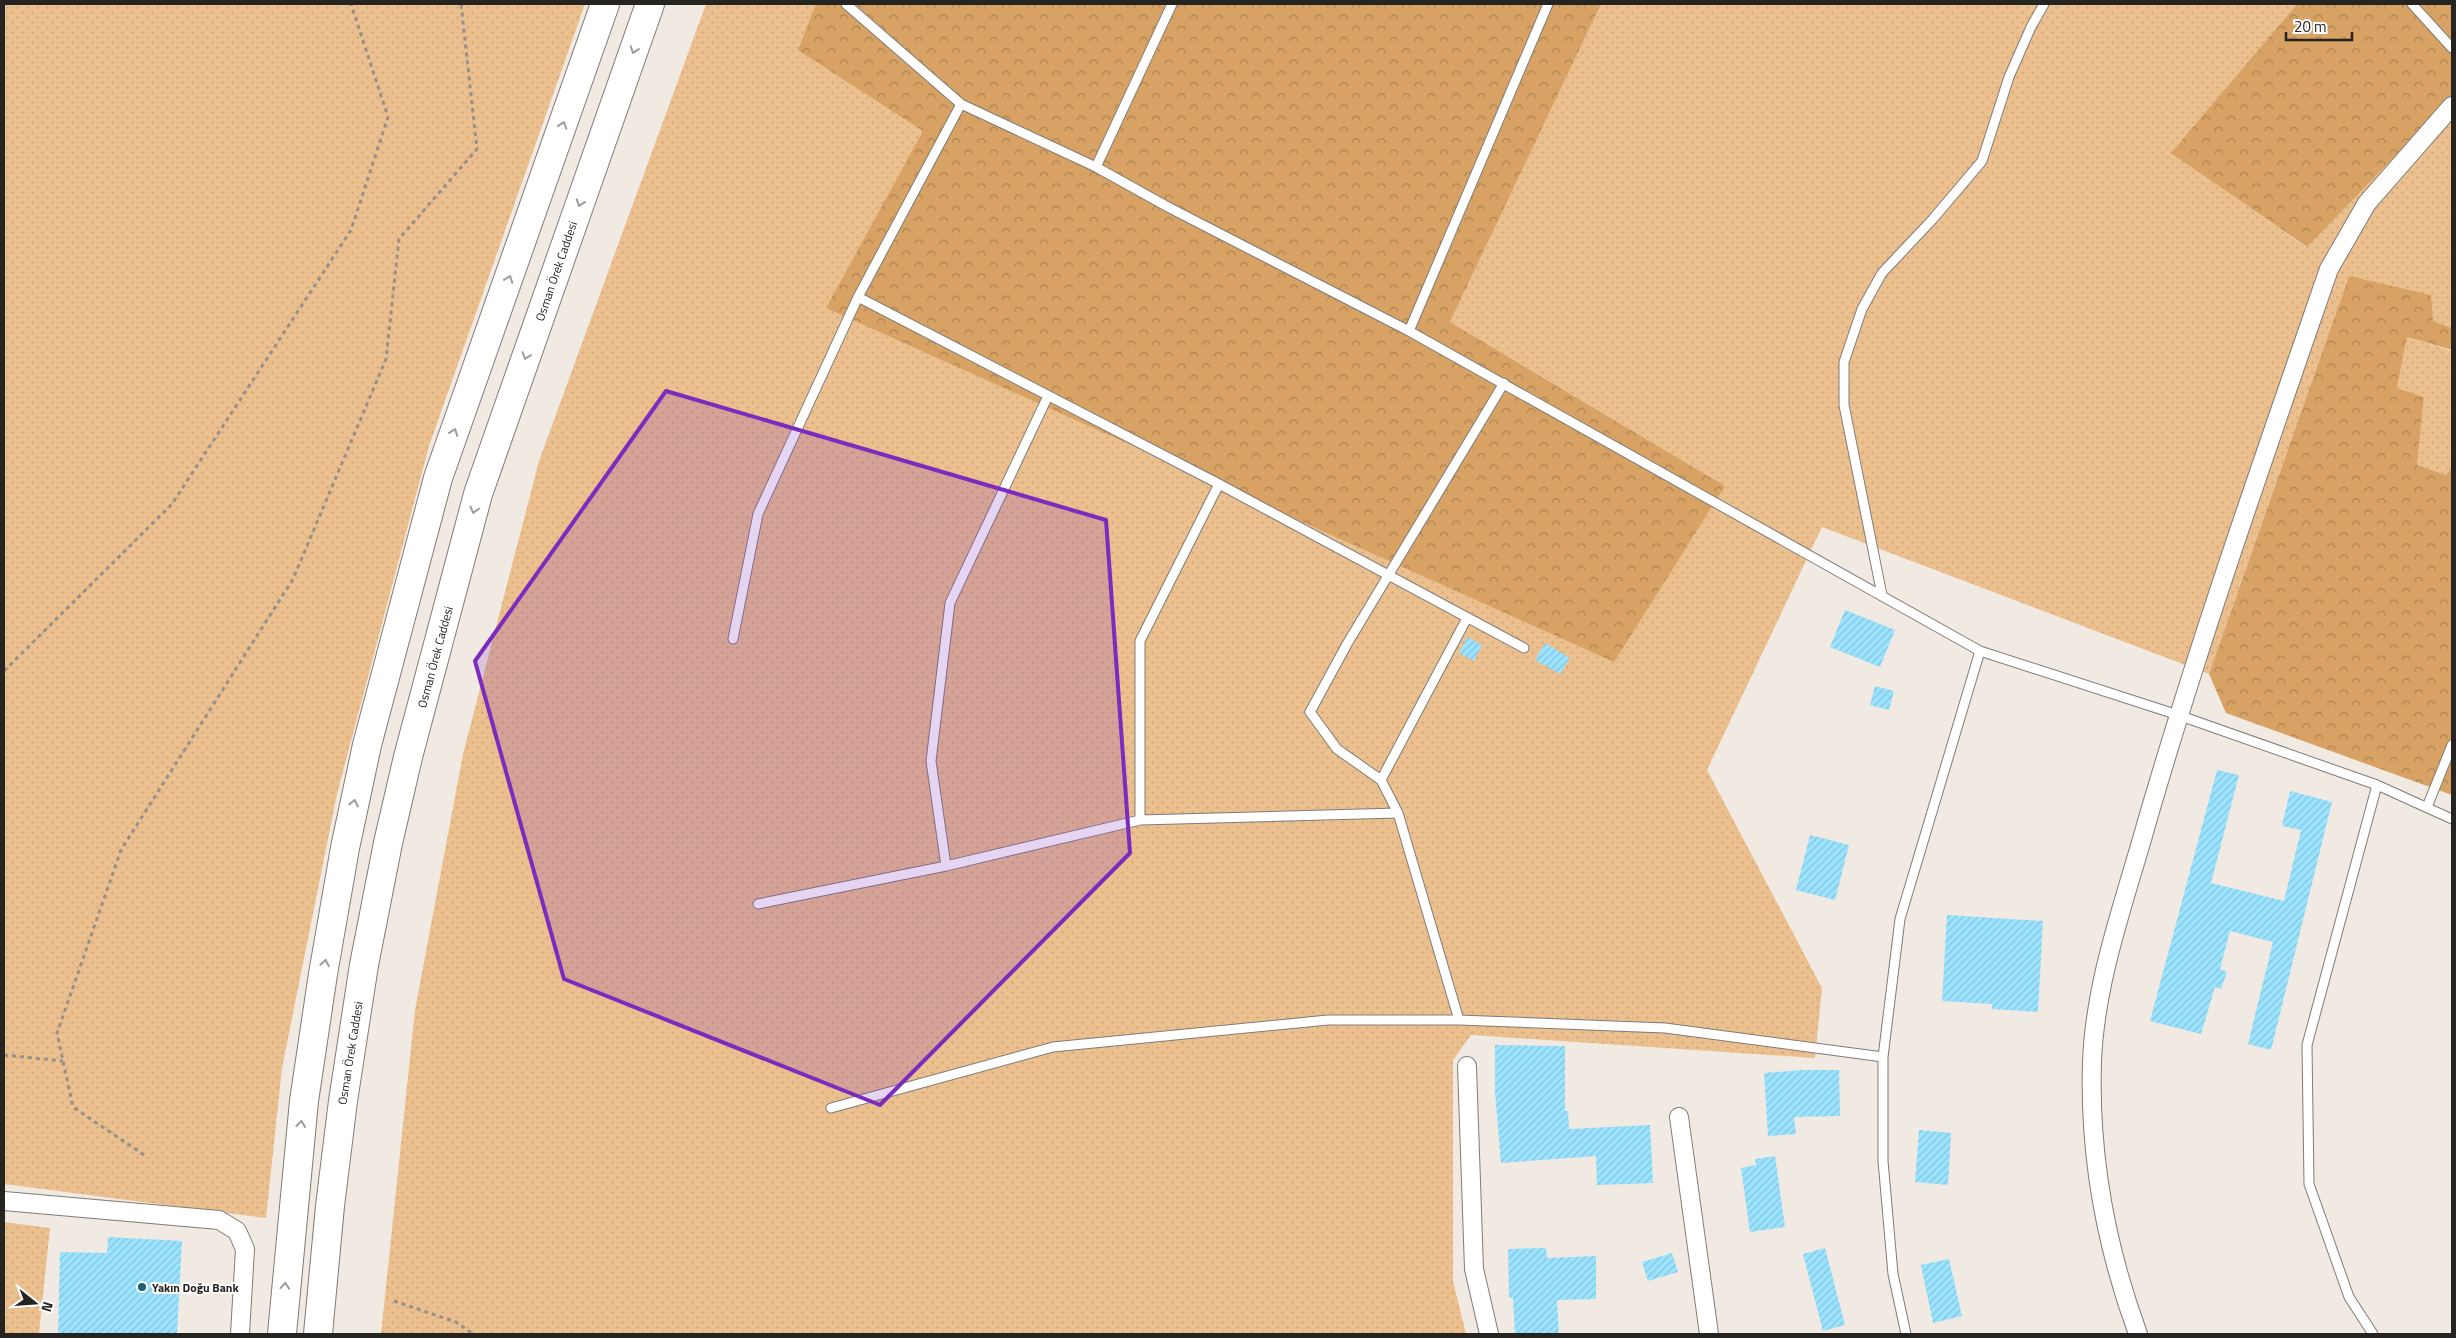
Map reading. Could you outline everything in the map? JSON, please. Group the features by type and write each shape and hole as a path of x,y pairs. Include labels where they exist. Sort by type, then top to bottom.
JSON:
{"main road":[{"path":"282,1334 305,1091 342,867 367,745 438,478 605,4"},
{"name":"Osman Örek Caddesi","path":"318,1334 330,1206 346,1081 364,965 408,757 478,494 650,4"}],"street":[{"path":"2138,1334 2121,1288 2105,1222 2096,1160 2092,1061 2098,1007 2112,946 2178,715 2329,269 2346,236 2368,203 2452,106"},
{"path":"1467,1066 1474,1269 1489,1334"},
{"path":"1678,1117 1709,1334"},
{"path":"4,1201 219,1220 237,1231 245,1249 240,1334"}],"lane":[{"path":"846,4 961,104 1096,167 1168,207 1409,331 1504,382 1980,650 2178,715 2377,785 2427,806 2452,819"},
{"path":"1096,167 1172,4"},
{"path":"1409,331 1548,4"},
{"path":"1882,595 1844,405 1844,362 1862,309 1882,273 1932,220 1982,161 2009,77 2031,26 2044,4"},
{"path":"2412,4 2452,48"},
{"path":"733,639 758,514 858,297 961,104"},
{"path":"858,297 1219,484 1524,648"},
{"path":"1459,1020 1398,813 1381,780 1337,748 1310,712 1347,644 1389,577 1504,382"},
{"path":"946,866 931,761 950,603 1048,396"},
{"path":"1140,820 1140,641 1219,484"},
{"path":"1381,780 1467,618"},
{"path":"1906,1334 1893,1274 1883,1161 1883,1057 1900,919 1980,650"},
{"path":"2427,806 2452,745"},
{"path":"2373,1334 2349,1297 2309,1184 2307,1045 2377,785"},
{"path":"758,904 946,866 1140,820 1398,813"},
{"path":"831,1108 1053,1048 1328,1020 1459,1020 1665,1028 1883,1057"}],"path":[{"path":"4,671 172,504 351,230 388,118 351,4"},
{"path":"144,1155 74,1106 57,1033 121,850 293,579 386,359 399,239 477,149 461,4"},
{"path":"4,1055 63,1061"},
{"path":"394,1301 456,1322 472,1334"}],"highlighted area":[{"path":"666,391 1106,520 1130,853 880,1105 564,979 475,661"}],"shaded area":[{"path":"4,4 585,4 429,446 337,794 282,1068 266,1218 4,1184"},
{"path":"706,4 871,4 1725,486 1450,322 1601,4 2297,4 2172,153 2306,247 2452,97 2452,328 2433,321 2349,276 2209,674 1822,527 1707,770 1822,988 1815,1058 1471,1035 1453,1060 1453,1281 1466,1334 381,1334 415,1010 463,754 539,461"},
{"path":"2407,337 2452,351 2452,467 2446,475 2417,465 2424,397 2397,388"},
{"path":"4,1222 50,1228 39,1334 4,1334"}],"green space":[{"path":"816,4 1601,4 1450,322 1725,486 1614,662 826,308 923,131 798,50"},
{"path":"2297,4 2452,4 2452,97 2307,247 2171,153"},
{"path":"2349,276 2431,295 2433,321 2452,328 2452,350 2407,337 2397,388 2424,397 2417,465 2446,475 2452,467 2452,795 2226,713 2209,674"}],"building":[{"path":"1845,610 1895,630 1880,667 1830,647"},
{"path":"1467,637 1482,645 1474,661 1459,653"},
{"path":"1545,643 1570,658 1560,674 1535,660"},
{"path":"1875,686 1894,691 1889,710 1870,705"},
{"path":"2217,770 2239,775 2211,883 2284,901 2301,830 2282,826 2290,791 2332,802 2271,1050 2248,1044 2273,942 2230,931 2220,969 2227,972 2221,989 2215,987 2201,1034 2150,1021"},
{"path":"1810,835 1849,845 1835,900 1796,890"},
{"path":"1947,915 2043,921 2038,1012 1992,1009 1992,1004 1942,1001"},
{"path":"1495,1045 1565,1046 1565,1111 1568,1111 1569,1129 1650,1125 1653,1183 1597,1185 1596,1156 1501,1163 1495,1092"},
{"path":"1839,1070 1840,1116 1794,1117 1796,1134 1768,1136 1764,1073"},
{"path":"1919,1130 1951,1133 1948,1185 1915,1182"},
{"path":"1775,1156 1785,1227 1750,1232 1741,1168 1756,1165 1755,1159"},
{"name":"Yakın Doğu Bank","path":"108,1237 182,1241 177,1334 58,1334 60,1252 107,1253"},
{"path":"1546,1248 1547,1258 1596,1256 1596,1299 1557,1300 1559,1334 1515,1334 1513,1298 1509,1298 1508,1249"},
{"path":"1825,1248 1845,1325 1823,1331 1803,1254"},
{"path":"1672,1253 1678,1272 1648,1281 1642,1262"},
{"path":"1949,1259 1962,1316 1933,1323 1921,1265"}],"place":[{"name":"Yakın Doğu Bank","path":"142,1287"}]}
